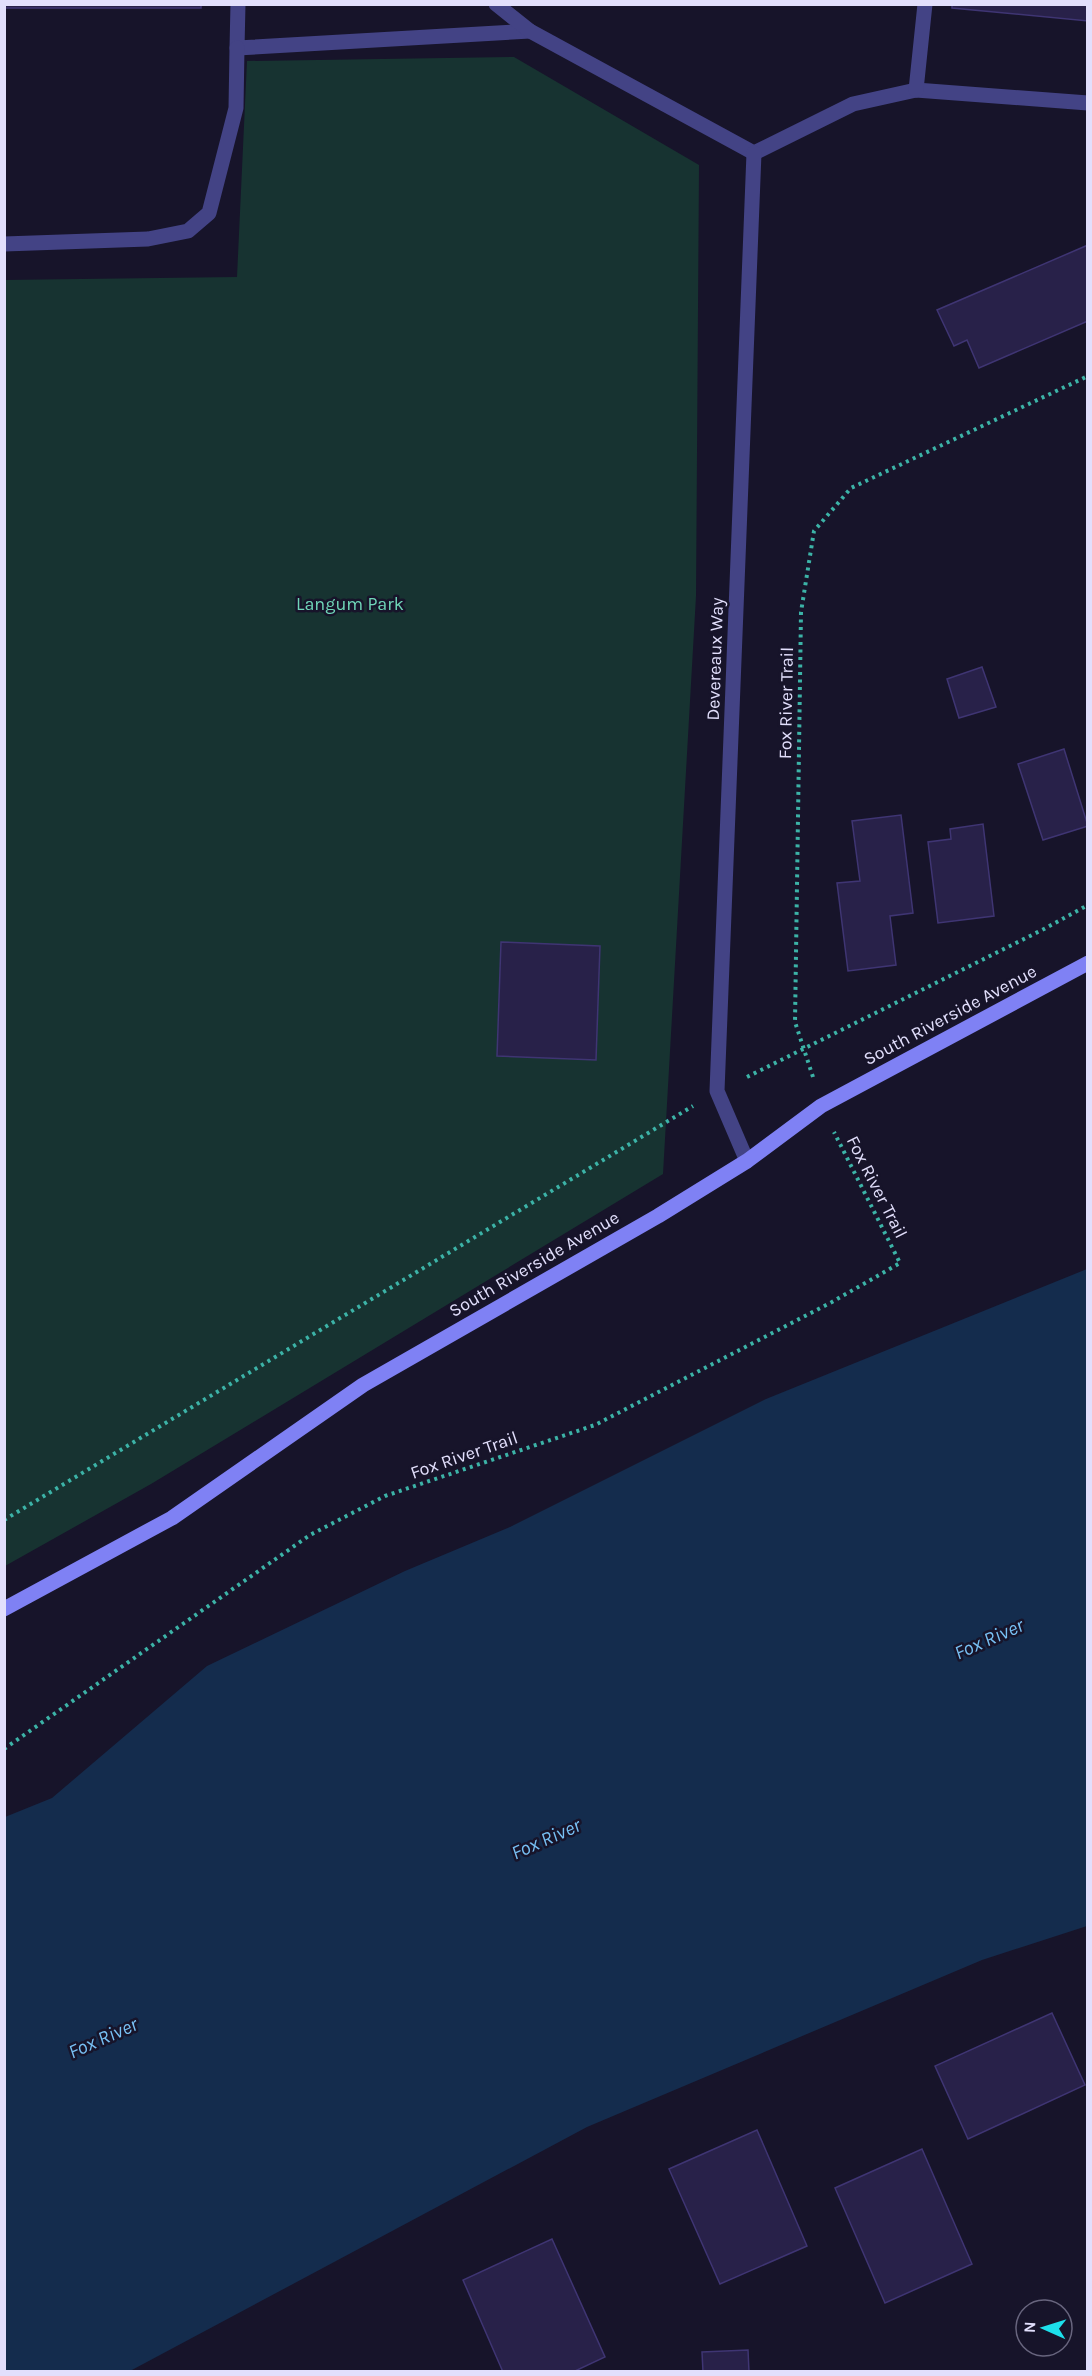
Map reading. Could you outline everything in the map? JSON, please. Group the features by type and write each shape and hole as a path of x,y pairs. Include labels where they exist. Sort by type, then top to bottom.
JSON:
{"main road":[{"name":"South Riverside Avenue","path":"4,1609 172,1518 363,1385 658,1216 747,1161 821,1106 1088,963"}],"street":[{"path":"4,244 148,238 188,231 209,213 236,108 238,4"},
{"path":"496,4 530,32 754,153 854,104 916,90 1088,103"},
{"path":"916,90 925,4"},
{"path":"237,48 530,32"},
{"name":"Devereaux Way","path":"747,1161 717,1091 754,153"}],"path":[{"name":"Fox River Trail","path":"4,1749 310,1535 385,1496 595,1425 832,1302 900,1263 821,1106 795,1022 801,612 814,531 851,488 1088,376"},
{"path":"4,1520 717,1091 805,1049 1088,905"}],"green space":[{"name":"Langum Park","path":"514,57 699,165 696,596 663,1174 151,1484 5,1566 4,280 237,277 247,61"}],"water":[{"name":"Fox River","path":"1087,1269 1087,1926 982,1960 587,2127 130,2371 5,2371 5,1817 52,1798 207,1666 405,1571 510,1527 766,1399"}],"building":[{"path":"4,4 201,4 201,8 4,8"},
{"path":"952,4 1088,4 1088,21 952,8"},
{"path":"1088,245 1088,321 979,368 967,340 954,346 937,310"},
{"path":"982,667 996,707 959,718 947,679"},
{"path":"1064,749 1088,826 1043,840 1018,764"},
{"path":"901,815 913,913 890,916 896,965 848,971 837,883 860,881 852,821"},
{"path":"983,824 994,916 938,923 928,842 951,839 950,829"},
{"path":"501,942 600,946 596,1060 497,1056"},
{"path":"1052,2013 1085,2085 968,2139 935,2066"},
{"path":"757,2130 807,2246 720,2284 669,2169"},
{"path":"922,2149 972,2264 885,2303 835,2188"},
{"path":"552,2239 605,2357 573,2372 503,2372 463,2280"},
{"path":"748,2350 749,2372 703,2372 702,2352"}]}
